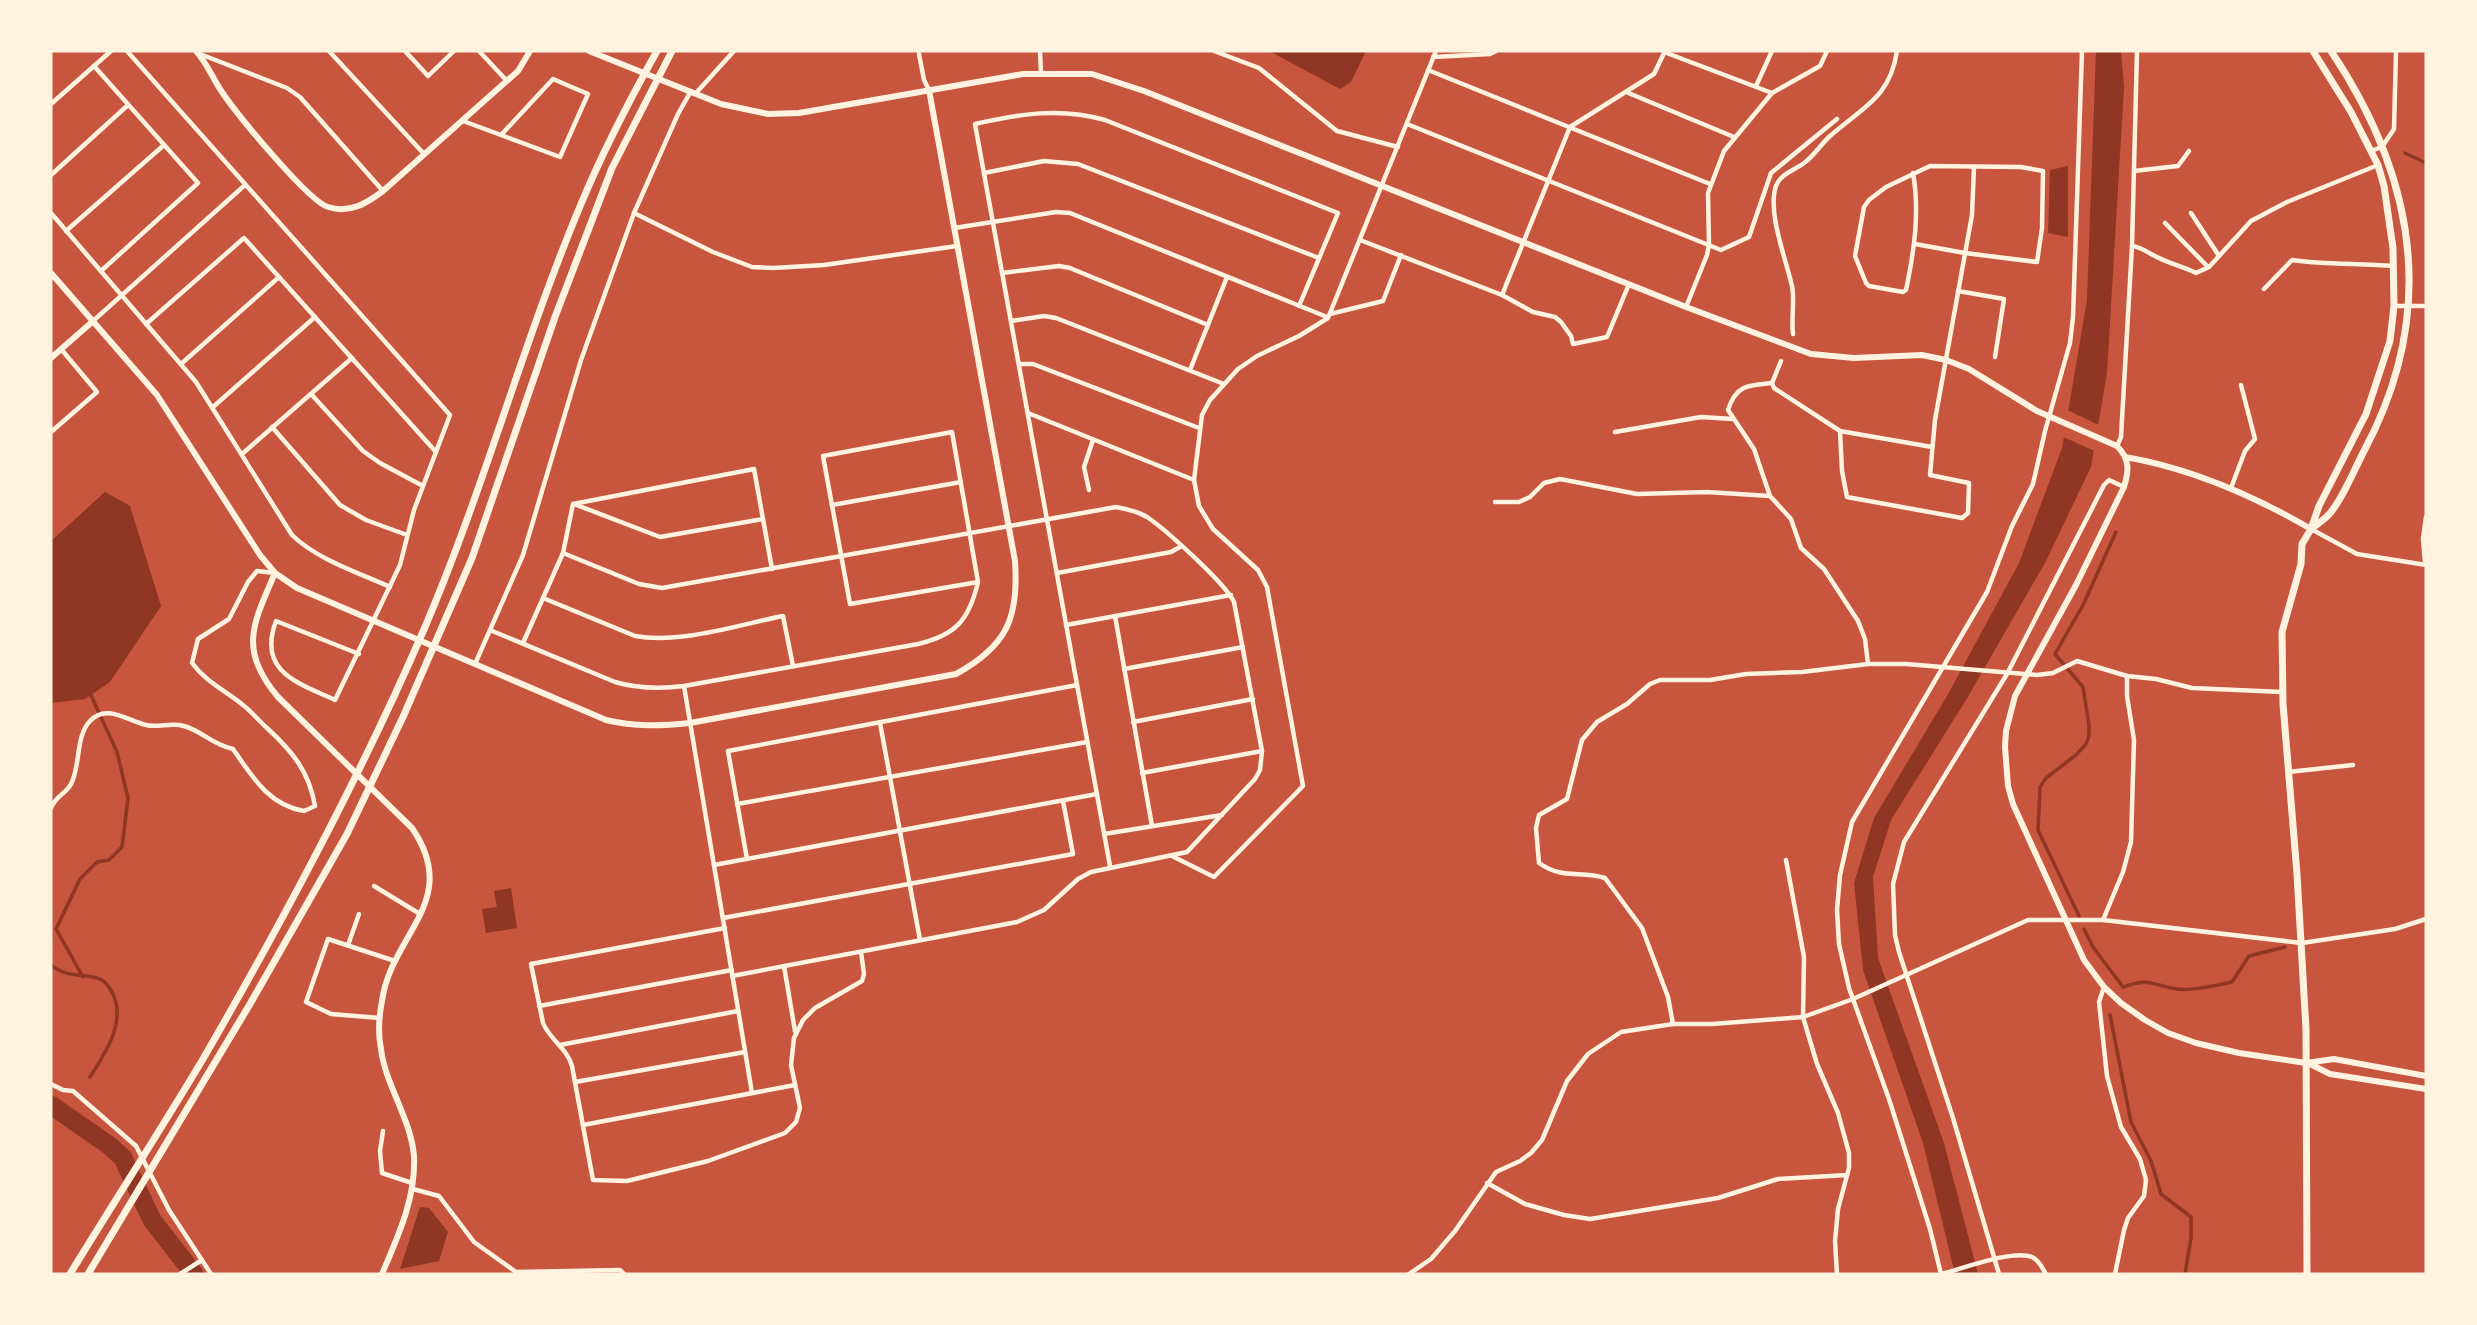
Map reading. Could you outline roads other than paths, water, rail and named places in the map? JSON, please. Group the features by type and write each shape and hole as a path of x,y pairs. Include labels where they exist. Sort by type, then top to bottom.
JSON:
{"main road":[{"path":"70,1274 202,1059 328,834 426,625 580,206 607,144 657,51"},
{"path":"88,1274 210,1073 347,834 403,717 471,558 590,221 617,157 672,51"},
{"path":"2307,1274 2306,1030 2302,943 2282,692 2283,632 2301,564 2302,544 2366,414 2390,341 2394,306 2394,266 2384,187 2378,165 2338,89 2313,51"},
{"path":"2311,529 2331,513 2380,422 2398,363 2408,307 2406,235 2396,184 2359,95 2331,51"}],"street":[{"path":"51,104 111,51"},
{"path":"127,51 450,415 423,486 400,565 359,654 335,700 288,678 281,671 274,661 271,633 276,621 359,654"},
{"path":"329,51 424,154"},
{"path":"405,51 428,76 454,51"},
{"path":"479,51 507,81"},
{"path":"198,52 236,112 318,202 328,207 352,209 366,204 383,191 507,81 518,71 530,51"},
{"path":"589,51 721,104 778,115 1023,74 1082,73 1110,79 1144,90 1629,285 1811,354 1845,358 1922,355 1946,360 1969,369 2037,411 2116,446 2125,457 2128,474 2123,487 2076,585 2025,675 2015,696 2006,731 2005,765 2013,804 2064,921 2084,960 2104,987 2137,1015 2168,1033 2239,1053 2306,1063 2330,1074 2426,1089"},
{"path":"475,664 523,555 581,360 634,213 678,114 693,92 734,51"},
{"path":"1040,51 1041,73"},
{"path":"1214,51 1259,68 1337,131 1398,147"},
{"path":"1329,316 1435,54 1490,54 1496,51"},
{"path":"1502,295 1570,127 1654,74 1665,51 1772,93"},
{"path":"1756,86 1772,51"},
{"path":"1686,307 1709,245 1707,202 1710,184 1719,162 1734,137 1772,93 1820,66 1827,51"},
{"path":"1793,334 1792,291 1783,260 1774,205 1776,186 1783,175 1805,162 1828,138 1883,92 1895,67 1898,51"},
{"path":"2046,1274 2038,1261 2026,1255 1941,1274 1930,1229 1889,1100 1853,999 1839,944 1837,910 1840,875 1852,822 1987,592 2012,526 2034,484 2045,431 2070,343 2076,296 2082,51"},
{"path":"2116,446 2122,430 2132,246 2137,51"},
{"path":"2371,151 2382,147 2394,129 2396,51"},
{"path":"198,52 287,88 300,97 383,191"},
{"path":"51,273 157,395 260,555 275,573 297,588 606,720 650,727 690,723 956,674 976,663 1004,633 1014,612 1017,588 1015,562 929,90 924,80 919,54"},
{"path":"94,66 198,183 101,271"},
{"path":"1428,70 1710,184"},
{"path":"462,120 501,135 560,157 588,94 553,79 501,135"},
{"path":"1626,92 1734,137"},
{"path":"51,175 128,105"},
{"path":"1110,866 975,124 1040,112 1085,114 1338,213 1299,306"},
{"path":"1407,124 1721,250 1749,237 1771,173 1837,119"},
{"path":"66,231 164,145"},
{"path":"2134,171 2178,166 2189,151"},
{"path":"984,173 1044,161 1078,164 1319,258"},
{"path":"2132,246 2140,247 2152,255 2196,273 2208,267 2251,221 2287,202 2378,165"},
{"path":"1913,173 1915,244 1906,290 1903,292 1870,286 1866,283 1855,256 1864,207 1886,187 1913,173 1930,166 2021,167 2043,171 2042,228 2037,262 1915,244"},
{"path":"1840,431 1842,471 1847,497 1962,518 1968,513 1969,483 1930,475 1935,421 1972,215 1974,167"},
{"path":"51,358 245,186"},
{"path":"954,228 1056,212 1070,213 1329,316"},
{"path":"51,213 181,363 213,407 284,523 301,544 390,587"},
{"path":"634,213 713,252 752,267 824,265 957,246"},
{"path":"2191,213 2219,256"},
{"path":"2165,223 2208,267"},
{"path":"146,324 244,238 436,452"},
{"path":"1360,240 1502,295 1533,312 1555,317 1562,322 1573,344 1607,337 1629,285"},
{"path":"1172,856 1214,877 1303,786 1267,587 1258,570 1206,521 1195,494 1199,428 1205,407 1248,361 1299,336 1329,316 1383,301 1401,255"},
{"path":"2264,289 2292,260 2328,265 2342,263 2394,266"},
{"path":"1002,273 1059,266 1070,268 1208,325"},
{"path":"181,363 279,277"},
{"path":"1190,370 1227,277"},
{"path":"1958,291 2004,299 1996,357"},
{"path":"2394,306 2426,306"},
{"path":"1011,321 1044,316 1056,318 1224,384"},
{"path":"213,407 315,317"},
{"path":"51,432 97,392 61,349"},
{"path":"242,454 352,358"},
{"path":"1781,361 1772,383 1774,388 1840,431 1932,447"},
{"path":"1018,363 1033,364 1199,428"},
{"path":"1772,383 1751,385 1739,390 1732,396 1728,410 1754,449 1770,496 1791,519 1801,548 1825,569 1858,621 1863,631 1868,664"},
{"path":"2231,488 2239,462 2255,439 2241,385"},
{"path":"311,394 363,451 423,486"},
{"path":"1028,413 1194,480"},
{"path":"1615,432 1701,417 1733,419"},
{"path":"272,427 340,505 366,520 407,535"},
{"path":"490,630 630,687 657,689 918,644 941,637 966,618 978,582 952,432 823,456 850,604 978,582"},
{"path":"1090,491 1084,467 1094,440"},
{"path":"2125,457 2150,461 2231,488 2357,554 2425,564 2423,538 2426,517"},
{"path":"573,504 754,469 772,569"},
{"path":"1495,502 1518,502 1530,496 1544,483 1560,479 1637,494 1707,492 1770,496"},
{"path":"1999,1274 1895,935 1895,876 1904,842 2003,673 2104,485 2109,480 2123,487"},
{"path":"832,505 961,482"},
{"path":"523,643 563,553 573,504"},
{"path":"573,504 660,537 763,519"},
{"path":"539,1006 784,966 1017,922 1044,910 1078,879 1091,872 1110,866 1172,856 1191,848 1255,779 1260,770 1262,751 1231,595 1145,516 1126,509 1116,507 1046,518 655,588 563,553"},
{"path":"1056,573 1171,552 1180,547"},
{"path":"51,808 54,799 71,784 84,730 89,722 104,714 116,714 147,726 183,725 218,745 233,749 262,790 282,804 304,811 315,806 302,768 291,750 245,706 201,675 192,663 198,639 229,619 248,582 257,571 275,573"},
{"path":"275,573 255,619 253,648 262,678 278,697 412,828 424,846 429,864 430,886 420,914 395,961 382,999 381,1051 410,1134 414,1156 413,1186 402,1226 382,1274"},
{"path":"1066,625 1231,595"},
{"path":"543,598 635,636 649,638 673,638 783,616 793,666"},
{"path":"1115,616 1152,826"},
{"path":"1124,669 1243,647"},
{"path":"1673,1024 1668,997 1642,928 1605,878 1551,872 1539,863 1536,828 1539,815 1567,799 1582,740 1587,732 1650,684 1674,679 1710,680 1746,674 1802,672 1868,664 1942,667 2025,675 2053,673 2077,662 2127,676 2156,679 2192,688 2282,692"},
{"path":"2103,920 2123,872 2131,842 2134,740 2127,696 2127,676"},
{"path":"747,859 728,751 1077,685"},
{"path":"684,686 752,1093"},
{"path":"1133,722 1253,699"},
{"path":"880,723 920,940"},
{"path":"737,804 1087,742"},
{"path":"1142,773 1262,751"},
{"path":"2287,772 2353,765"},
{"path":"714,865 1097,794"},
{"path":"723,918 1073,854 1063,801"},
{"path":"1104,834 1222,815"},
{"path":"1786,860 1804,957 1803,1017 1816,1064 1838,1113 1849,1153 1847,1175 1838,1209 1835,1241 1837,1274"},
{"path":"374,886 420,914"},
{"path":"348,945 359,914"},
{"path":"1409,1274 1431,1259 1455,1231 1496,1172 1531,1153 1542,1140 1567,1081 1588,1054 1621,1032 1673,1024 1803,1017 1853,999 2028,920 2103,920 2302,943 2395,929 2426,919"},
{"path":"724,928 531,964 546,1030 570,1059 593,1180 627,1181 708,1161 785,1133 796,1122 800,1108 790,1058 796,1032 815,1007 862,981 864,974 861,951"},
{"path":"380,1018 331,1014 306,1002 328,939 395,961"},
{"path":"784,966 796,1032"},
{"path":"2104,987 2099,1002 2106,1076 2120,1127 2140,1159 2146,1180 2144,1196 2128,1218 2124,1230 2115,1274"},
{"path":"559,1045 738,1011"},
{"path":"575,1082 745,1052"},
{"path":"2306,1063 2334,1059 2426,1076"},
{"path":"51,1084 63,1090 74,1091 136,1146 169,1210 211,1274"},
{"path":"583,1125 796,1084"},
{"path":"383,1131 380,1151 382,1173 439,1196 474,1242 516,1272 620,1270 624,1274"},
{"path":"1487,1182 1525,1204 1590,1219 1718,1198 1778,1179 1847,1175"},
{"path":"180,1274 202,1260"}],"waterway":[{"path":"2405,153 2426,163"},
{"path":"2079,916 2038,830 2040,787 2046,778 2076,755 2089,736 2083,687 2055,654 2083,605 2116,532"},
{"path":"83,977 56,929 80,879 97,862 109,860 122,847 128,798 117,752 89,691"},
{"path":"2084,929 2093,947 2123,987 2146,982 2189,989 2232,982 2249,956 2285,947"},
{"path":"51,965 68,974 101,980 111,990 116,1003 113,1036 90,1077"},
{"path":"2110,1015 2131,1122 2151,1161 2161,1194 2191,1217 2191,1238 2185,1274"},
{"path":"51,1105 123,1158 152,1220 194,1274"}]}
